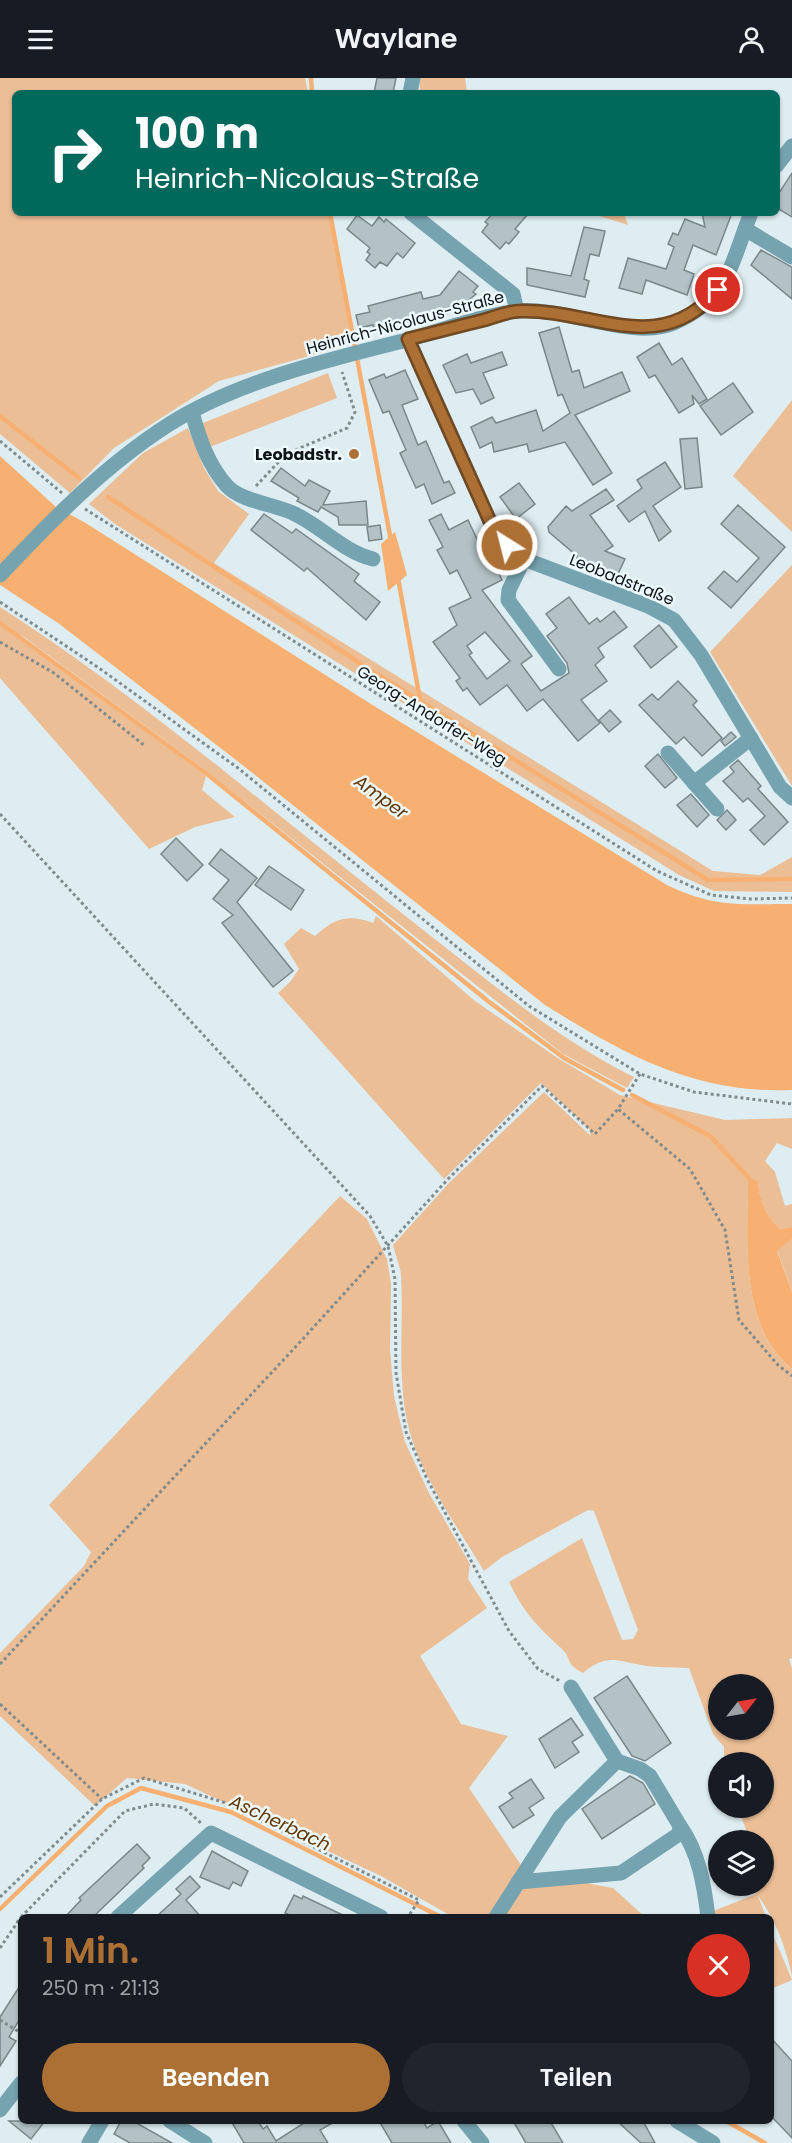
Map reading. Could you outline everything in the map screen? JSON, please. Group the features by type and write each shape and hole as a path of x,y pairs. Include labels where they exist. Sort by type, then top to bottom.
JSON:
{"street":[{"path":"780,161 792,146"},
{"path":"415,216 513,294 517,311"},
{"name":"Heinrich-Nicolaus-Straße","path":"0,575 126,455 192,412 314,363 517,311 554,312 631,327 673,324 710,300 727,279 750,216"},
{"path":"745,229 792,257"},
{"name":"Leobadstraße","path":"408,339 493,528 524,559 648,606 674,620 701,655 780,787 792,798"},
{"path":"192,412 200,440 213,468 229,488 296,514 357,555 374,559"},
{"path":"524,559 509,590 508,600 558,669"},
{"path":"694,783 751,738"},
{"path":"668,753 717,809"},
{"path":"571,1687 617,1761 639,1768 650,1776 688,1838 699,1863 708,1914"},
{"path":"498,1914 560,1817 617,1761"},
{"path":"518,1882 621,1873 669,1842 679,1834 680,1826"},
{"path":"121,1914 211,1833 375,1914"},
{"path":"0,2110 18,2087"},
{"path":"88,2143 100,2124"},
{"path":"466,2124 482,2143"},
{"path":"682,2124 713,2143"},
{"path":"194,2126 205,2143"}],"path":[{"path":"246,496 286,454 347,428 355,412 342,370"},
{"name":"Georg-Andorfer-Weg","path":"0,441 71,506 657,871 711,895 751,899 792,898"},
{"path":"0,602 99,668 238,768 530,1006 640,1074 694,1092 792,1104"},
{"path":"0,642 54,673 145,746"},
{"path":"0,814 370,1216 388,1246 395,1279 396,1373 406,1432 427,1479 509,1631 538,1670 571,1687"},
{"path":"0,1664 448,1179 542,1086 595,1134 618,1109 640,1074"},
{"path":"618,1109 690,1169 725,1230 739,1320 778,1365 792,1376"},
{"path":"0,1704 102,1799"},
{"path":"0,1896 102,1799 144,1778 226,1803 419,1900 409,1914"},
{"path":"24,1914 125,1811 154,1804 184,1808 211,1833"},
{"path":"0,1948 18,1921"},
{"path":"0,2020 18,2031"}],"shaded area":[{"path":"0,78 305,78 307,90 12,90 12,216 331,216 353,344 219,381 114,448 70,493 0,434"},
{"path":"420,78 465,78 467,90 420,90"},
{"path":"600,216 625,216 628,225"},
{"path":"328,373 337,398 207,448 203,423"},
{"path":"792,400 792,532 733,476"},
{"path":"188,428 204,468 218,491 249,514 214,563 713,871 760,875 792,857 792,892 714,891 679,875 115,524 89,504 143,453"},
{"path":"792,565 792,786 710,652"},
{"path":"0,607 55,644 162,723 525,1009 578,1045 634,1077 627,1088 563,1054 200,766 21,635 20,639 206,776 202,790 235,817 195,827 149,849 0,678"},
{"path":"376,916 475,1001 559,1059 620,1095 725,1120 792,1118 792,1149 777,1143 765,1161 775,1172 785,1206 792,1204 792,1227 780,1229 764,1207 758,1182 748,1178 747,1227 754,1305 762,1329 775,1351 792,1369 792,1658 789,1659 792,1669 792,1976 787,1955 774,1923 774,1914 770,1914 758,1896 774,1896 774,1830 746,1830 742,1818 774,1818 774,1752 724,1752 724,1747 718,1740 774,1740 774,1674 708,1674 708,1720 689,1668 653,1667 617,1660 598,1663 583,1673 573,1667 565,1653 532,1618 509,1582 582,1538 622,1640 633,1639 638,1630 594,1511 588,1510 502,1557 484,1571 420,1460 412,1440 404,1402 401,1366 401,1275 393,1245 449,1183 544,1092 591,1136 589,1129 541,1083 444,1179 278,993 299,969 284,944 301,928 315,936 329,925 342,919 373,923"},
{"path":"340,1196 367,1219 387,1259 391,1283 390,1350 394,1396 405,1442 429,1493 470,1564 468,1579 487,1608 420,1656 461,1724 508,1736 469,1788 523,1868 493,1914 448,1914 381,1876 185,1784 127,1778 95,1806 0,1716 0,1653 84,1566 91,1552 49,1505"},
{"path":"792,1239 792,1292 777,1250"},
{"path":"575,1881 613,1888 642,1914 502,1914 520,1888"},
{"path":"751,1896 758,1896 765,1914 712,1914 711,1912"},
{"path":"774,1937 792,1980 774,1988"}],"water":[{"name":"Amper","path":"0,456 56,507 84,522 371,704 667,885 699,898 714,901 742,904 792,904 792,1090 757,1090 724,1085 662,1068 604,1040 545,1005 236,760 58,623 0,585"},
{"path":"395,532 407,575 388,591 381,544"},
{"path":"748,1177 758,1181 764,1207 780,1229 792,1227 792,1239 777,1251 792,1292 792,1369 775,1351 762,1329 754,1305 748,1253"}],"building":[{"path":"377,78 396,78 394,90 375,90"},
{"path":"792,173 792,217 780,210 780,191"},
{"path":"356,216 372,226 379,217 384,222 386,219 415,243 403,258 397,253 387,266 380,262 375,268 366,260 370,254 367,252 370,248 347,229"},
{"path":"490,216 526,216 515,229 519,232 509,244 506,242 500,249 482,232 488,224 485,222"},
{"path":"703,216 731,216 716,255 693,245 684,270 694,274 687,295 646,280 642,294 619,288 628,258 666,269 674,247 668,244 673,233 678,235 685,219 705,227"},
{"path":"584,227 605,231 599,256 590,254 584,279 589,281 585,297 527,285 527,268 571,276"},
{"path":"761,250 792,267 792,299 751,265"},
{"path":"459,271 478,286 473,292 476,294 458,309 455,306 426,313 427,317 374,330 373,325 359,328 356,315 370,312 368,306 421,292 423,299 440,295"},
{"path":"559,327 572,372 579,370 584,388 622,372 630,391 575,415 612,473 593,485 565,442 529,452 527,444 494,452 492,442 480,448 471,427 492,417 496,423 536,410 543,431 570,413 562,394 558,396 539,333"},
{"path":"659,343 672,365 682,358 707,399 699,404 692,395 694,404 679,413 655,375 649,378 637,357"},
{"path":"502,352 507,365 483,373 494,398 481,404 473,389 456,393 443,365 467,354 471,363"},
{"path":"405,370 418,399 402,405 418,445 426,441 444,483 449,481 455,493 432,504 424,484 416,488 400,453 406,450 389,411 383,413 369,380 384,374 386,378"},
{"path":"733,383 753,412 721,435 700,406"},
{"path":"697,438 702,487 685,489 680,439"},
{"path":"665,462 681,487 653,506 671,531 659,541 645,511 629,522 617,506 642,488 637,480"},
{"path":"281,468 305,486 309,480 330,491 323,505 366,501 368,525 339,525 338,517 321,507 318,512 297,501 299,498 271,481"},
{"path":"519,483 535,504 516,519 500,497"},
{"path":"606,489 614,500 590,515 613,546 605,551 625,559 617,576 576,559 577,556 549,532 548,527 566,506 572,511"},
{"path":"738,505 785,547 731,608 708,588 724,571 737,582 759,558 721,524"},
{"path":"264,514 292,533 296,529 359,574 354,581 380,602 366,620 307,568 304,571 251,530"},
{"path":"441,514 449,530 468,520 487,560 491,558 502,580 482,590 532,656 521,664 541,691 569,673 567,663 547,636 557,628 546,614 569,597 589,624 597,618 600,622 614,611 627,627 598,648 604,657 595,665 607,681 581,700 600,723 578,741 543,699 527,711 507,685 480,705 467,688 463,691 456,681 460,678 433,642 457,625 449,608 471,598 457,570 450,574 437,550 443,547 429,520","holes":["485,632 510,661 487,679 469,655 472,653 467,646"]},
{"path":"380,525 382,539 369,541 367,527"},
{"path":"659,625 677,647 651,668 634,646"},
{"path":"678,681 697,701 693,705 722,738 702,756 684,737 676,744 639,705 652,694 658,700"},
{"path":"610,710 621,722 609,732 599,720"},
{"path":"731,732 736,737 725,746 721,741"},
{"path":"658,754 677,778 665,788 645,766"},
{"path":"738,760 761,786 758,789 788,822 764,845 750,830 765,816 748,798 743,802 723,781 734,772 730,767"},
{"path":"691,794 709,815 697,827 677,805"},
{"path":"727,810 736,820 726,830 717,820"},
{"path":"176,838 203,865 187,881 161,854"},
{"path":"221,849 257,878 237,902 293,971 273,987 222,923 233,915 213,899 229,880 209,864"},
{"path":"269,866 304,890 291,910 255,885"},
{"path":"627,1676 671,1743 645,1761 632,1756 594,1698"},
{"path":"571,1718 583,1735 572,1742 579,1752 555,1768 539,1739"},
{"path":"630,1776 643,1783 655,1804 602,1839 582,1809"},
{"path":"531,1779 544,1798 529,1808 534,1815 513,1828 499,1807 513,1798 509,1793"},
{"path":"137,1844 150,1858 142,1866 144,1868 96,1914 68,1914 81,1900 79,1898"},
{"path":"212,1851 248,1871 241,1886 233,1882 229,1889 200,1877"},
{"path":"190,1876 200,1887 186,1900 198,1914 159,1914 181,1894 176,1889"},
{"path":"294,1895 302,1899 303,1896 341,1914 287,1914 285,1913"},
{"path":"18,1989 18,2022 9,2037 16,2041 0,2066 0,2017"},
{"path":"774,2041 792,2061 792,2138 774,2119"},
{"path":"9,2121 18,2121 18,2124 43,2124 31,2139"},
{"path":"119,2124 138,2124 172,2143 130,2143 114,2134"},
{"path":"233,2124 260,2124 263,2129 267,2126 276,2141 302,2124 331,2124 320,2130 328,2143 244,2143"},
{"path":"381,2124 425,2124 427,2128 433,2124 440,2124 451,2143 392,2143"},
{"path":"515,2124 552,2124 563,2143 526,2143"},
{"path":"620,2124 645,2124 655,2143 641,2143"}],"waterway":[{"path":"311,78 312,90"},
{"path":"331,216 391,541"},
{"path":"0,416 79,478"},
{"path":"108,497 375,673 708,880 792,879"},
{"path":"398,578 420,700"},
{"path":"0,623 207,774 488,1001 564,1058 623,1090"},
{"path":"632,1095 710,1136 748,1177"},
{"name":"Ascherbach","path":"0,1909 107,1806 141,1788 231,1812 435,1914"},
{"name":"Ascherbach","path":"731,2124 765,2143"}],"place":[{"name":"Leobadstr.","path":"354,454"}],"route":[{"path":"507,545 493,528 408,339 517,311 554,312 631,327 656,327 673,324 710,300 718,290"}]}
